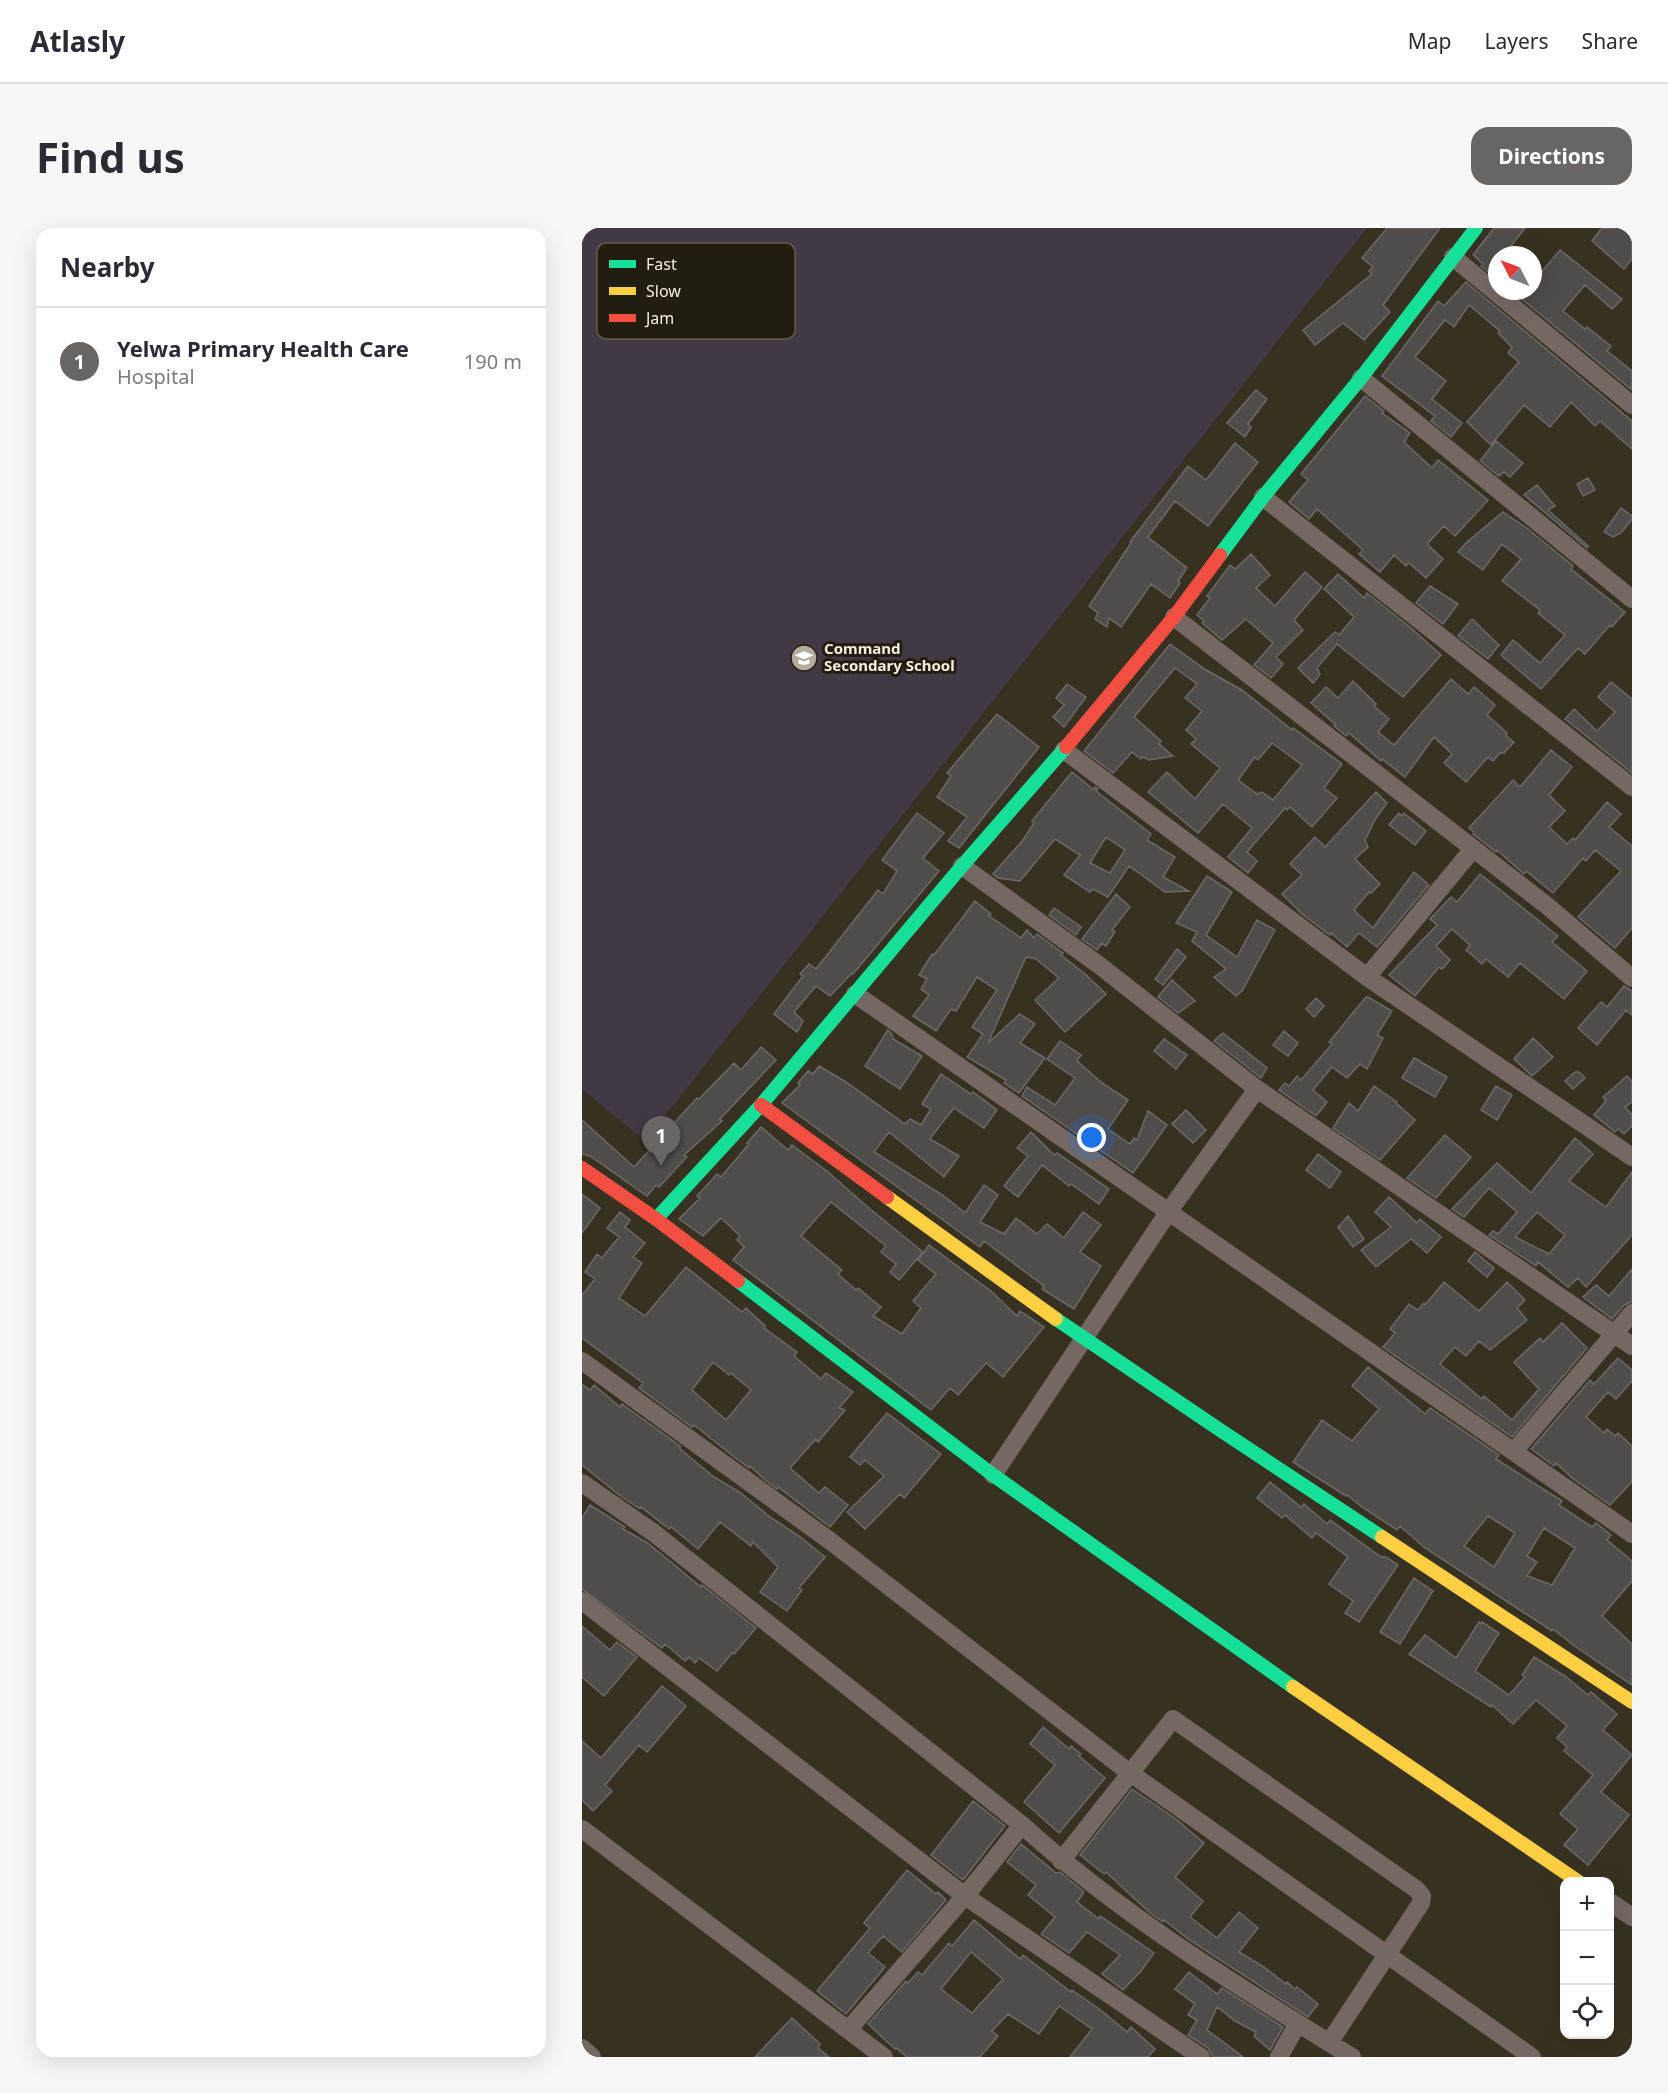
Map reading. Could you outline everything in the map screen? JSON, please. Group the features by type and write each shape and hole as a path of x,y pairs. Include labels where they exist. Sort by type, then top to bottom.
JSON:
{"street":[{"path":"656,1219 761,1105 962,866 1064,750 1174,616 1263,497 1361,378 1476,228"},
{"path":"1453,256 1632,405"},
{"path":"1361,378 1632,599"},
{"path":"1263,497 1632,787"},
{"path":"1174,616 1545,904 1632,978"},
{"path":"1064,750 1367,977 1632,1157"},
{"path":"1367,977 1473,849"},
{"path":"962,866 1099,965 1257,1089 1632,1346"},
{"path":"855,994 1632,1534"},
{"path":"993,1475 1169,1211 1257,1089"},
{"path":"761,1105 1083,1338 1632,1702"},
{"path":"582,1168 656,1219 993,1475 1323,1709 1573,1877"},
{"path":"1514,1451 1632,1313"},
{"path":"582,1361 829,1540 1130,1773 1532,2057"},
{"path":"582,1483 654,1533 1022,1825 1061,1860 1169,1942 1352,2057"},
{"path":"582,1601 965,1896 1201,2057"},
{"path":"1061,1860 1173,1719 1416,1889 1422,1896 1387,1956 1329,2043"},
{"path":"848,2030 965,1896 1022,1825"},
{"path":"582,1829 884,2057"},
{"path":"1614,1905 1632,1917"},
{"path":"1280,2057 1298,2023"},
{"path":"582,2048 592,2057"}],"shaded area":[{"name":"Command Secondary School","path":"582,228 1367,228 645,1141 582,1089"}],"building":[{"path":"1387,228 1440,228 1383,305 1390,312 1364,340 1343,323 1315,345 1303,330 1372,274 1369,271 1373,267 1362,258"},
{"path":"1494,228 1525,228 1511,246 1488,246 1488,272 1473,255"},
{"path":"1602,228 1632,228 1632,259 1624,269 1592,241"},
{"path":"1560,250 1622,299 1612,309 1585,285 1563,311 1611,346 1607,351 1632,371 1632,390 1523,300 1542,300 1542,271"},
{"path":"1466,282 1632,421 1632,449 1600,421 1595,426 1571,402 1550,427 1524,405 1491,445 1467,422 1519,362 1508,353 1512,347 1498,333 1500,331 1469,305 1454,327 1445,320 1415,357 1446,381 1432,399 1462,423 1451,437 1431,421 1435,416 1382,376 1438,301 1444,306"},
{"path":"1256,390 1267,399 1248,424 1251,427 1245,437 1227,423"},
{"path":"1365,396 1384,411 1382,413 1410,433 1404,442 1432,468 1438,460 1488,500 1455,536 1444,526 1427,544 1443,559 1426,578 1409,563 1406,566 1394,555 1380,572 1359,554 1363,550 1317,509 1309,519 1289,502 1308,480 1301,474"},
{"path":"1496,441 1523,463 1510,477 1504,472 1499,476 1480,461"},
{"path":"1235,443 1258,462 1208,526 1175,501 1148,537 1187,568 1170,598 1151,584 1121,627 1109,618 1107,627 1095,619 1098,613 1089,606 1130,542 1188,466 1206,480"},
{"path":"1588,478 1595,490 1583,496 1577,484"},
{"path":"1537,485 1555,506 1548,510 1588,546 1587,548 1524,495"},
{"path":"1621,508 1632,516 1632,519 1621,533 1613,537 1604,532"},
{"path":"1503,512 1528,529 1573,566 1571,569 1625,612 1612,627 1610,625 1585,654 1578,648 1541,689 1501,655 1513,640 1540,663 1565,635 1538,613 1540,610 1502,581 1521,559 1502,544 1483,570 1458,552"},
{"path":"1251,554 1270,575 1256,588 1275,606 1305,572 1322,587 1294,620 1303,630 1276,657 1283,664 1271,678 1254,665 1273,643 1246,619 1222,640 1202,623 1204,621 1197,615 1210,598 1207,596 1230,565 1235,569"},
{"path":"1338,574 1364,598 1367,593 1441,655 1403,697 1337,644 1317,668 1320,674 1313,683 1298,668 1335,632 1339,635 1354,617 1324,589"},
{"path":"1430,586 1458,604 1443,624 1416,603"},
{"path":"1472,619 1499,645 1488,659 1458,636"},
{"path":"1170,644 1206,670 1242,690 1292,730 1293,728 1342,764 1324,788 1337,798 1312,827 1290,807 1287,810 1285,808 1247,852 1257,861 1248,873 1228,857 1252,828 1223,804 1198,833 1148,792 1167,772 1195,799 1220,768 1191,744 1196,739 1186,730 1202,711 1185,698 1197,684 1175,668 1134,717 1161,741 1159,744 1173,756 1149,760 1143,757 1141,759 1132,752 1113,773 1084,751","holes":["1272,743 1302,765 1273,800 1262,792 1257,794 1238,780 1255,757 1258,760"]},
{"path":"1451,679 1468,694 1474,687 1495,705 1487,715 1514,742 1493,761 1488,757 1466,782 1444,763 1452,754 1434,737 1405,777 1382,759 1381,761 1349,733 1346,736 1311,703 1326,687 1338,698 1353,681 1376,704 1374,706 1389,719 1378,732 1394,745"},
{"path":"1611,682 1632,699 1632,773 1565,719 1574,709 1597,731 1615,712 1598,697"},
{"path":"1067,684 1086,697 1064,727 1053,717 1064,705 1056,698"},
{"path":"997,714 1039,747 959,848 948,841 967,817 937,797 951,776 947,773"},
{"path":"1551,750 1572,767 1549,795 1565,811 1549,827 1567,844 1573,838 1575,840 1607,802 1621,814 1609,827 1632,846 1632,928 1615,948 1578,917 1621,871 1595,850 1586,861 1583,858 1553,893 1526,871 1524,874 1497,850 1496,852 1473,834 1474,832 1469,828 1513,780 1520,787"},
{"path":"1072,772 1094,790 1095,787 1098,789 1096,791 1151,834 1147,840 1175,857 1163,877 1189,891 1165,892 1129,866 1108,897 1093,889 1090,892 1064,875 1080,855 1055,839 1020,881 998,878 993,874 1023,840 1034,823 1032,821","holes":["1106,837 1125,850 1110,873 1090,863"]},
{"path":"1376,792 1387,803 1365,840 1368,847 1355,859 1380,884 1371,893 1369,892 1354,910 1373,928 1414,872 1429,885 1377,947 1359,933 1347,947 1331,933 1330,935 1302,914 1282,894 1302,875 1290,864 1315,837 1325,847"},
{"path":"917,813 944,833 923,858 939,871 853,974 830,996 816,986 794,1012 803,1021 797,1032 774,1014 803,976 800,974 809,964 816,969 878,890 883,894 897,871 882,860"},
{"path":"1399,813 1402,816 1404,813 1426,831 1415,845 1389,825"},
{"path":"1480,874 1558,936 1552,942 1587,971 1564,999 1520,963 1508,977 1486,959 1482,964 1466,950 1470,945 1452,929 1436,946 1450,960 1442,969 1439,967 1415,996 1389,975 1437,925 1430,919 1451,897 1457,902"},
{"path":"1207,876 1232,892 1206,935 1237,957 1257,920 1275,930 1242,991 1236,996 1214,977 1226,969 1192,941 1197,932 1176,923"},
{"path":"1116,894 1130,907 1112,930 1115,932 1106,946 1102,943 1097,950 1082,939"},
{"path":"975,901 991,914 989,916 1021,938 1027,930 1034,938 1037,934 1063,953 1061,955 1106,994 1065,1032 1035,1000 1059,978 1036,959 1026,957 988,1043 1020,1014 1035,1024 1020,1043 1045,1058 1019,1093 1004,1083 1006,1080 967,1057 983,1034 972,1027 997,990 977,977 956,1011 951,1009 936,1031 913,1016 929,995 921,989 927,979 919,975 932,954 934,955"},
{"path":"1054,908 1081,927 1076,935 1049,915"},
{"path":"1177,949 1186,957 1163,985 1155,979"},
{"path":"1172,980 1195,1001 1178,1013 1158,997"},
{"path":"1624,986 1632,991 1632,1015 1626,1010 1597,1045 1578,1028 1601,1002 1607,1007"},
{"path":"1366,997 1392,1011 1377,1035 1383,1038 1367,1069 1360,1064 1347,1078 1332,1067 1313,1090 1327,1102 1316,1116 1279,1090 1285,1083 1289,1086 1297,1076 1301,1080 1332,1044 1329,1042"},
{"path":"1316,998 1324,1006 1314,1017 1306,1009"},
{"path":"888,1030 893,1039 922,1056 900,1089 865,1066"},
{"path":"1284,1031 1298,1043 1288,1056 1273,1045"},
{"path":"1223,1033 1267,1068 1261,1078 1214,1041"},
{"path":"1533,1038 1553,1057 1532,1076 1514,1059"},
{"path":"1164,1039 1187,1055 1176,1069 1154,1051"},
{"path":"1060,1041 1081,1055 1077,1061 1102,1083 1128,1100 1108,1129 1130,1144 1134,1138 1137,1140 1148,1111 1167,1125 1133,1173 1022,1096 1027,1087 1055,1105 1075,1078 1047,1059"},
{"path":"761,1047 776,1060 720,1119 722,1121 684,1155 687,1157 659,1187 656,1185 647,1196 590,1156 582,1154 582,1120 634,1167 697,1098 699,1099 734,1063 741,1070"},
{"path":"1414,1058 1447,1077 1435,1097 1402,1078"},
{"path":"819,1066 846,1082 905,1124 910,1119 921,1125 931,1109 922,1104 941,1074 971,1094 973,1092 997,1110 984,1128 954,1108 938,1128 930,1139 959,1156 944,1177 889,1132 874,1152 944,1196 965,1213 984,1185 998,1195 980,1222 1004,1234 1016,1218 1037,1234 1047,1224 1064,1238 1083,1212 1101,1225 1080,1252 1101,1266 1074,1309 1042,1289 1044,1286 984,1241 980,1247 782,1103 800,1085 798,1083 808,1071 813,1074"},
{"path":"1575,1072 1579,1072 1585,1078 1573,1089 1565,1081"},
{"path":"1627,1076 1632,1081 1632,1102 1625,1107 1632,1115 1632,1126 1624,1134 1618,1129 1615,1132 1594,1115 1606,1101 1603,1097"},
{"path":"1374,1086 1397,1102 1415,1120 1380,1160 1333,1128 1349,1103 1358,1111"},
{"path":"1496,1086 1512,1095 1497,1120 1481,1110"},
{"path":"1186,1110 1206,1130 1193,1143 1172,1124"},
{"path":"761,1127 788,1150 792,1145 828,1172 923,1252 899,1280 890,1272 896,1264 881,1252 886,1246 831,1202 801,1236 842,1270 838,1274 856,1290 858,1288 881,1307 873,1316 902,1334 921,1308 913,1301 936,1274 918,1260 929,1245 992,1292 1017,1316 1020,1311 1044,1327 1003,1377 986,1363 958,1395 950,1388 931,1410 733,1260 744,1247 737,1240 740,1236 721,1218 703,1236 679,1219 700,1198 697,1196 717,1174 721,1177"},
{"path":"1031,1132 1054,1155 1057,1153 1109,1189 1099,1204 1071,1184 1069,1186 1042,1165 1018,1197 1004,1186 1028,1156 1017,1148"},
{"path":"1445,1135 1471,1157 1436,1198 1407,1178"},
{"path":"1575,1138 1593,1154 1569,1181 1606,1207 1632,1172 1632,1235 1586,1287 1578,1278 1568,1287 1538,1262 1536,1266 1489,1235 1493,1231 1498,1234 1517,1212 1489,1188 1464,1217 1452,1209 1497,1163 1531,1193","holes":["1537,1212 1565,1235 1549,1254 1515,1237"]},
{"path":"1318,1154 1341,1172 1330,1188 1306,1170"},
{"path":"582,1194 600,1208 582,1233"},
{"path":"1389,1197 1417,1223 1420,1219 1441,1237 1427,1253 1411,1239 1376,1267 1361,1250 1391,1227 1375,1212"},
{"path":"620,1212 630,1220 625,1227 645,1243 633,1257 642,1263 619,1298 645,1316 686,1267 742,1312 746,1308 765,1326 764,1328 797,1352 794,1356 821,1379 826,1373 853,1392 839,1408 845,1410 818,1442 816,1439 790,1468 819,1493 825,1487 848,1505 830,1527 694,1425 692,1427 639,1388 643,1383 582,1338 582,1295 595,1279 585,1272 597,1254 602,1258 619,1237 607,1228","holes":["713,1362 729,1375 731,1373 751,1390 726,1420 692,1390"]},
{"path":"1348,1216 1364,1239 1353,1247 1338,1227"},
{"path":"1475,1252 1494,1268 1487,1277 1468,1261"},
{"path":"1632,1269 1632,1302 1624,1305 1612,1319 1583,1297 1596,1285 1609,1296"},
{"path":"1444,1282 1479,1311 1507,1282 1525,1300 1517,1308 1527,1320 1490,1350 1479,1341 1466,1356 1455,1347 1440,1364 1482,1399 1484,1396 1512,1420 1539,1389 1514,1362 1540,1338 1543,1342 1562,1323 1587,1348 1512,1437 1383,1347 1395,1333 1390,1329 1409,1304 1418,1310"},
{"path":"1618,1358 1632,1370 1632,1381 1616,1399 1608,1392 1586,1417 1604,1433 1607,1429 1615,1436 1618,1433 1632,1446 1632,1482 1610,1505 1572,1478 1556,1463 1554,1466 1531,1449 1590,1380 1594,1384"},
{"path":"1368,1367 1425,1414 1430,1408 1499,1455 1496,1459 1562,1501 1559,1505 1592,1527 1596,1523 1611,1535 1607,1540 1632,1561 1632,1581 1602,1616 1632,1644 1632,1685 1553,1629 1552,1631 1425,1548 1400,1526 1397,1530 1347,1495 1293,1462 1322,1420 1352,1441 1379,1409 1352,1386","holes":["1488,1516 1515,1533 1494,1567 1464,1546","1544,1528 1575,1548 1552,1585 1527,1576 1537,1562 1527,1556"]},
{"path":"582,1384 590,1390 594,1385 620,1407 622,1404 680,1446 680,1449 714,1477 741,1493 825,1557 799,1588 802,1590 787,1611 760,1592 778,1567 753,1542 751,1546 720,1522 698,1549 671,1527 669,1529 641,1507 640,1509 619,1495 582,1465"},
{"path":"887,1413 941,1454 904,1498 900,1494 865,1529 847,1512 884,1476 865,1460 860,1465 850,1457"},
{"path":"1270,1482 1301,1507 1304,1504 1327,1524 1330,1520 1381,1557 1386,1557 1398,1565 1359,1622 1345,1613 1353,1601 1329,1584 1348,1557 1316,1533 1312,1538 1285,1515 1282,1518 1257,1498"},
{"path":"590,1505 625,1527 623,1529 648,1543 756,1628 717,1671 699,1658 695,1663 689,1657 685,1661 665,1644 662,1648 582,1589 582,1518"},
{"path":"1414,1578 1433,1591 1400,1644 1380,1632"},
{"path":"1479,1622 1499,1633 1475,1671 1509,1695 1525,1677 1522,1675 1534,1657 1565,1676 1588,1695 1591,1692 1617,1714 1603,1730 1632,1755 1601,1792 1629,1815 1588,1865 1564,1845 1578,1829 1560,1814 1593,1775 1564,1751 1567,1747 1557,1738 1567,1726 1536,1700 1513,1724 1492,1705 1491,1707 1409,1654 1425,1635 1456,1658"},
{"path":"582,1626 610,1650 617,1642 637,1657 604,1696 582,1677"},
{"path":"662,1686 686,1706 647,1752 639,1745 605,1785 612,1791 593,1811 582,1800 582,1741 601,1758"},
{"path":"1043,1727 1069,1749 1071,1746 1081,1754 1079,1756 1105,1778 1059,1833 1024,1802 1055,1765 1030,1744"},
{"path":"1132,1789 1176,1819 1204,1843 1175,1877 1203,1901 1190,1917 1217,1938 1239,1912 1258,1928 1239,1952 1286,1984 1287,1982 1295,1989 1297,1987 1318,2004 1308,2017 1188,1939 1164,1920 1163,1922 1150,1913 1106,1872 1104,1874 1080,1855"},
{"path":"973,1801 1005,1826 963,1880 931,1855"},
{"path":"1021,1844 1056,1873 1060,1872 1084,1892 1077,1902 1099,1919 1100,1916 1154,1953 1123,1990 1102,1974 1120,1955 1087,1932 1069,1953 1041,1934 1055,1917 1028,1895 1036,1885 1007,1862"},
{"path":"907,1870 946,1900 902,1952 883,1936 868,1953 885,1967 846,2014 817,1991 870,1928 864,1923"},
{"path":"974,1920 1020,1959 1023,1955 1071,1992 1072,1990 1102,2011 1127,2032 1131,2027 1155,2049 1148,2057 1070,2057 1092,2029 1059,2006 1039,2034 1008,2014 992,2031 998,2036 980,2057 907,2057 868,2024 906,1981 908,1983 918,1972 922,1975 949,1943 952,1946","holes":["971,1952 1003,1979 972,2013 941,1989"]},
{"path":"1189,1972 1217,1994 1222,1988 1283,2027 1270,2050 1254,2036 1256,2032 1235,2021 1217,2007 1207,2030 1243,2057 1213,2057 1208,2048 1188,2035 1197,2020 1188,2015 1195,2004 1175,1989"},
{"path":"792,2018 820,2044 818,2048 829,2057 755,2057"}],"traffic: fast":[{"path":"1220,555 1263,497 1361,378 1476,228"},
{"path":"656,1219 761,1105 962,866 1066,747"},
{"path":"738,1281 993,1475 1293,1687"},
{"path":"1056,1319 1382,1537"}],"traffic: slow":[{"path":"887,1197 1056,1319"},
{"path":"1382,1537 1632,1702"},
{"path":"1293,1687 1572,1877"}],"traffic: jam":[{"path":"1066,747 1174,617 1220,555"},
{"path":"761,1105 887,1197"},
{"path":"582,1168 656,1219 738,1281"}],"place":[{"name":"Command Secondary School","path":"804,658"},
{"name":"Yelwa Primary Health Care","path":"661,1166"}]}
